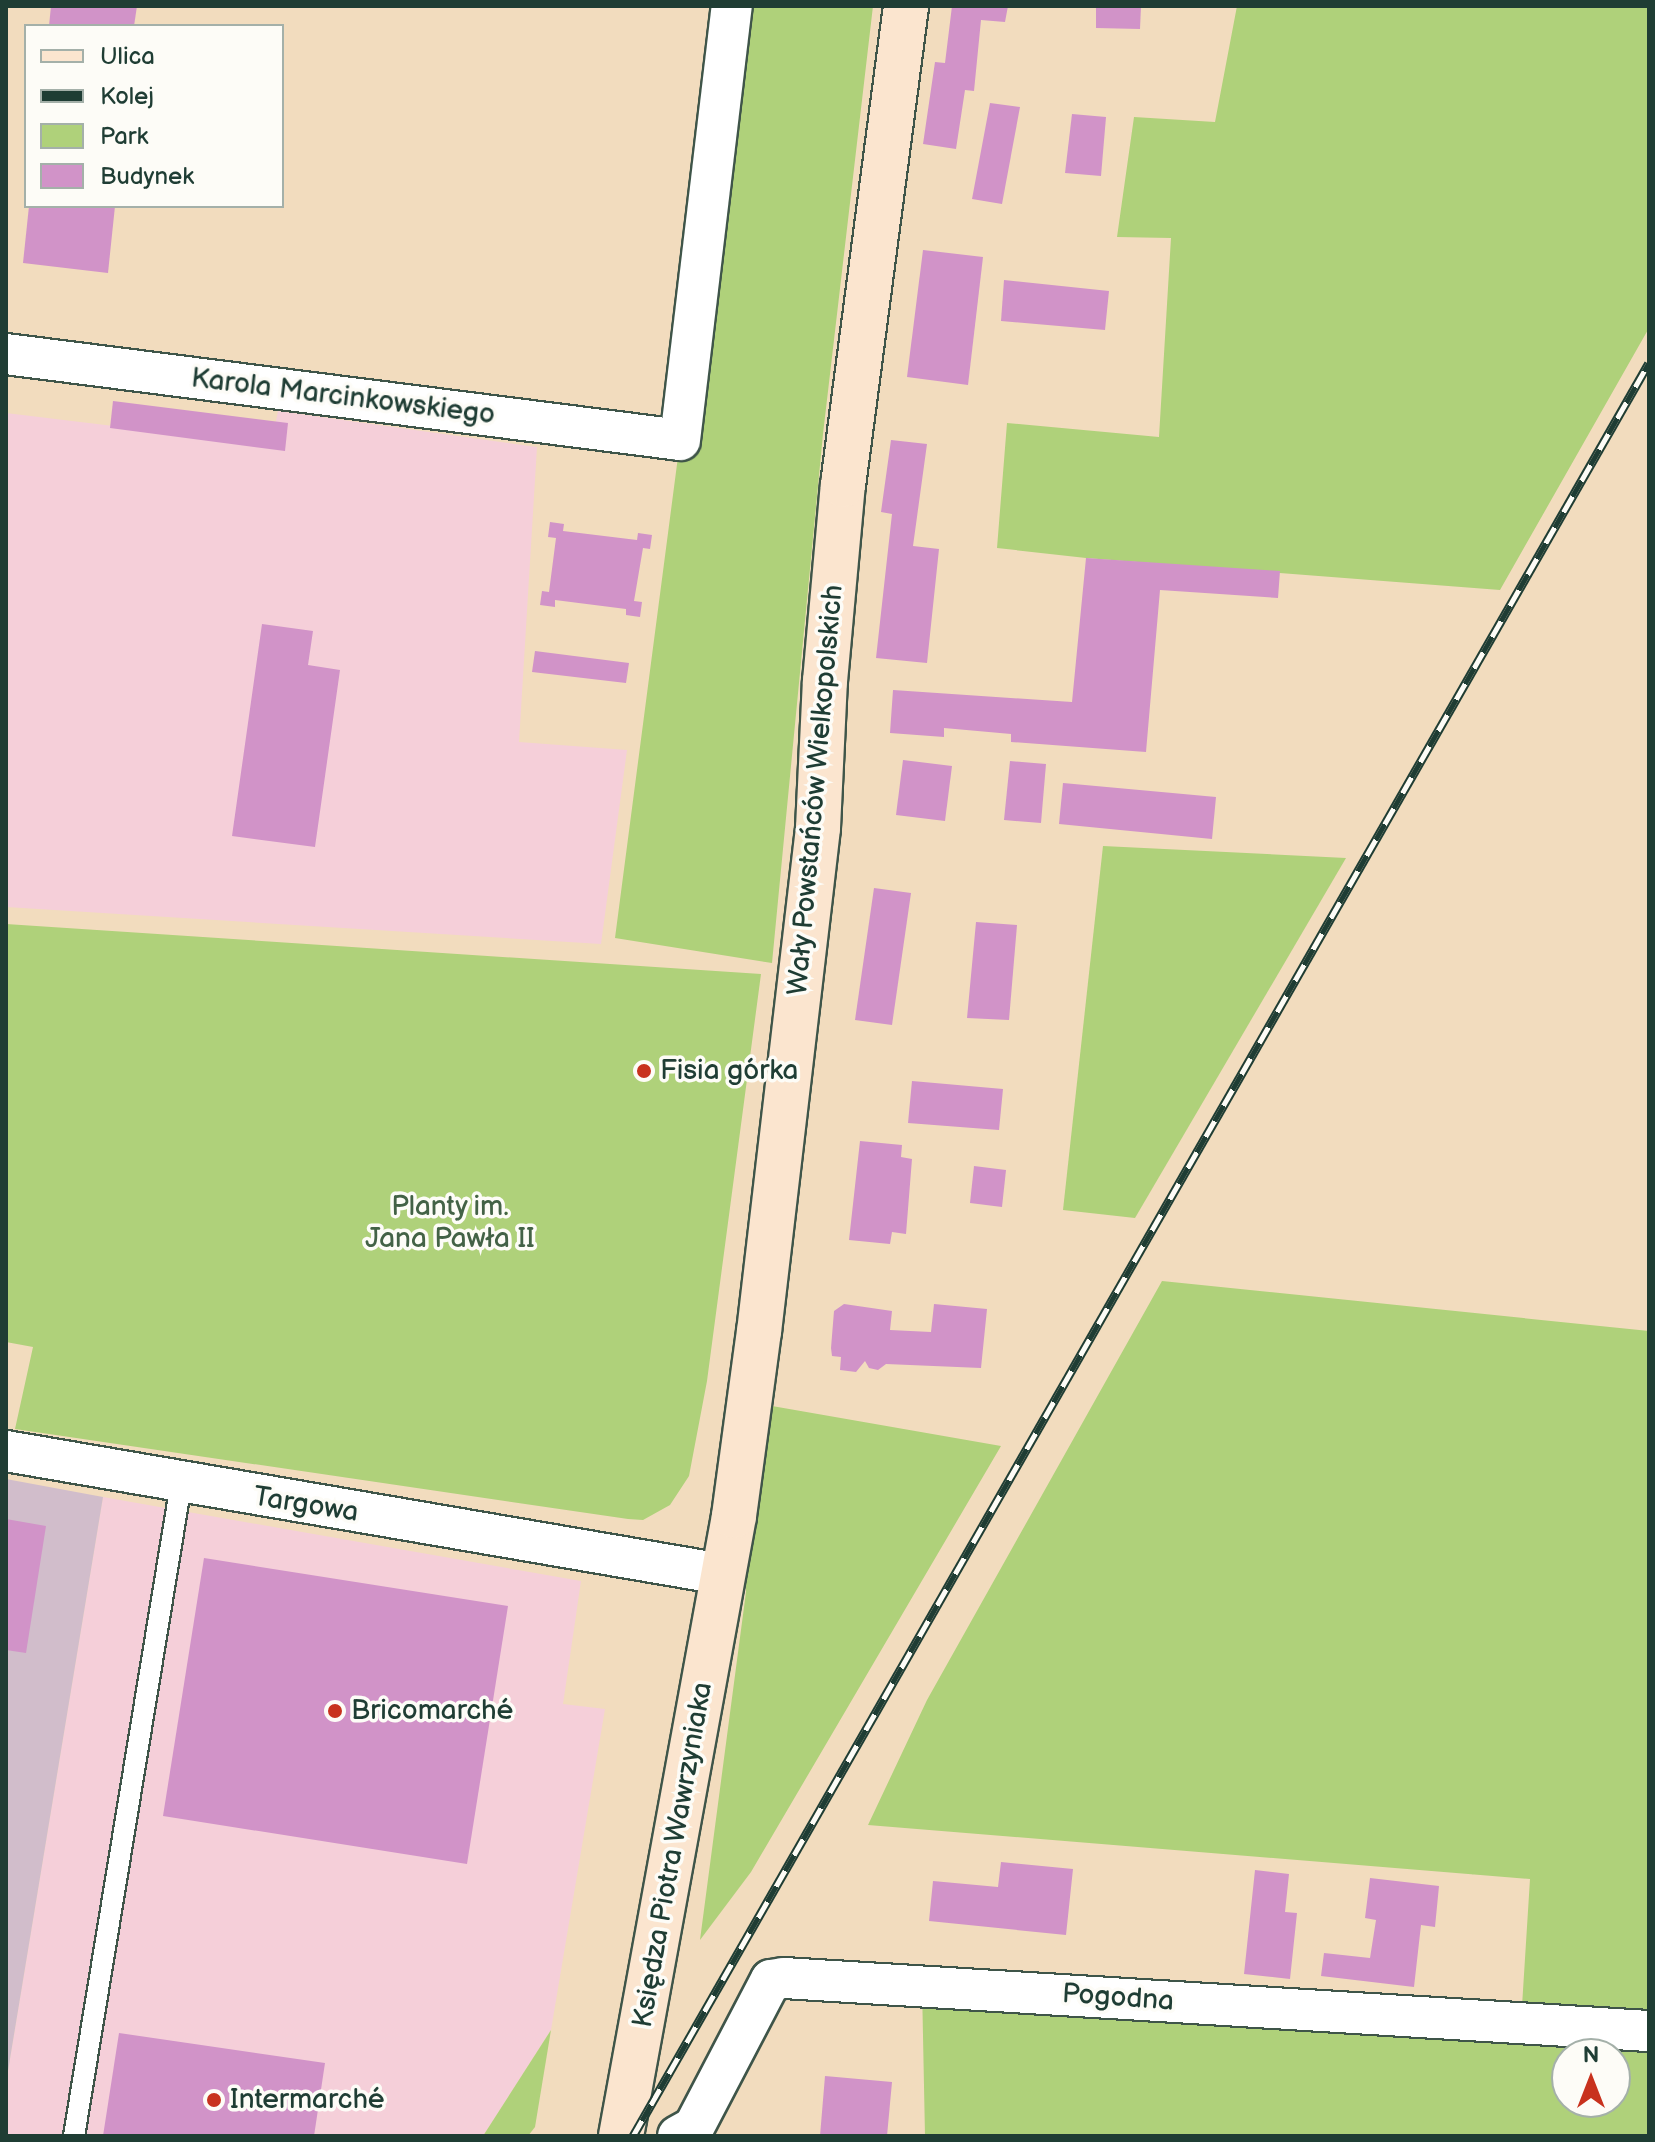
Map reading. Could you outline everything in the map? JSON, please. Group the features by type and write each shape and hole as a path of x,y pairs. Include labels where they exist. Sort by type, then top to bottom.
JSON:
{"main road":[{"name":"Wały Powstańców Wielkopolskich","path":"722,1574 734,1516 784,1131 818,828 825,681 843,485 906,6"},
{"name":"Księdza Piotra Wawrzyniaka","path":"621,2136 722,1574"}],"street":[{"name":"Karola Marcinkowskiego","path":"6,354 680,440 732,6"},
{"name":"Targowa","path":"6,1451 181,1484 722,1574"},
{"name":"Pogodna","path":"678,2136 694,2127 771,1980 784,1978 1649,2031"}],"lane":[{"path":"74,2136 181,1484"}],"shaded area":[{"path":"278,411 537,447 519,742 627,750 601,944 6,907 6,413 271,445"},
{"path":"6,1479 103,1497 6,2083"},
{"path":"103,1497 581,1581 563,1704 605,1709 551,2030 483,2136 6,2136 6,2083"}],"green space":[{"path":"737,6 873,6 823,434 772,963 615,938"},
{"path":"1237,6 1649,6 1649,328 1500,590 1086,558 997,548 1007,423 1159,437 1171,238 1117,237 1134,117 1215,122"},
{"path":"1103,846 1346,858 1135,1218 1063,1210"},
{"name":"Planty im. Jana Pawła II","path":"6,924 761,974 707,1381 689,1476 670,1505 643,1520 628,1519 15,1429 33,1347 6,1342"},
{"path":"1162,1281 1649,1331 1649,2136 925,2136 922,1986 1521,2022 1530,1879 868,1825 927,1700"},
{"path":"749,1402 1001,1446 751,1872 700,1940 746,1592 740,1465"},
{"path":"551,2030 535,2127 528,2136 483,2136"}],"building":[{"path":"51,6 137,6 134,24 49,24"},
{"path":"952,6 1008,6 1005,22 981,20 974,91 965,90 956,149 923,144 935,62 945,63"},
{"path":"1096,6 1141,6 1140,29 1096,28"},
{"path":"990,103 1020,107 1002,204 972,199"},
{"path":"1072,114 1106,117 1101,176 1065,173"},
{"path":"29,208 115,208 108,273 23,263"},
{"path":"923,250 983,257 968,385 907,377"},
{"path":"1004,280 1109,291 1105,330 1001,321"},
{"path":"113,401 288,423 285,451 110,428"},
{"path":"891,440 927,444 913,546 939,549 927,663 876,658 892,514 881,512"},
{"path":"550,522 564,524 563,531 637,540 638,533 652,535 650,549 643,548 634,601 642,602 640,617 626,615 626,609 555,600 555,607 540,605 542,591 549,592 556,538 548,537"},
{"path":"1086,558 1280,571 1278,598 1160,590 1146,752 1011,742 1011,734 944,728 944,737 890,733 893,690 1072,702"},
{"path":"262,624 313,631 308,665 340,670 315,847 232,836"},
{"path":"535,651 629,663 626,683 532,672"},
{"path":"903,760 952,766 945,821 896,815"},
{"path":"1010,761 1046,764 1041,823 1004,820"},
{"path":"1063,783 1216,797 1212,839 1059,824"},
{"path":"874,888 911,893 892,1025 855,1020"},
{"path":"976,922 1017,925 1009,1020 967,1018"},
{"path":"912,1081 1003,1089 999,1130 908,1123"},
{"path":"860,1141 902,1145 901,1157 912,1159 906,1234 892,1232 890,1244 849,1240"},
{"path":"974,1166 1006,1170 1002,1207 970,1203"},
{"path":"844,1304 892,1311 890,1330 931,1332 934,1304 987,1309 981,1368 886,1364 878,1370 869,1368 865,1361 856,1372 840,1370 841,1357 832,1356 831,1348 834,1311"},
{"path":"6,1519 46,1526 26,1653 6,1650"},
{"name":"Bricomarché","path":"204,1558 508,1606 467,1864 163,1816"},
{"path":"1001,1862 1073,1869 1066,1935 929,1921 933,1881 998,1887"},
{"path":"1255,1870 1289,1874 1285,1912 1297,1913 1290,1979 1244,1974"},
{"path":"1370,1878 1439,1886 1435,1927 1421,1925 1414,1987 1321,1976 1324,1953 1370,1958 1376,1920 1365,1918"},
{"name":"Intermarché","path":"119,2033 325,2063 314,2136 103,2136"},
{"path":"825,2076 892,2082 887,2136 820,2136"}],"railway":[{"path":"633,2136 1649,363"}],"place":[{"name":"Fisia górka","path":"644,1071"},
{"name":"Bricomarché","path":"335,1711"},
{"name":"Intermarché","path":"214,2100"}]}
